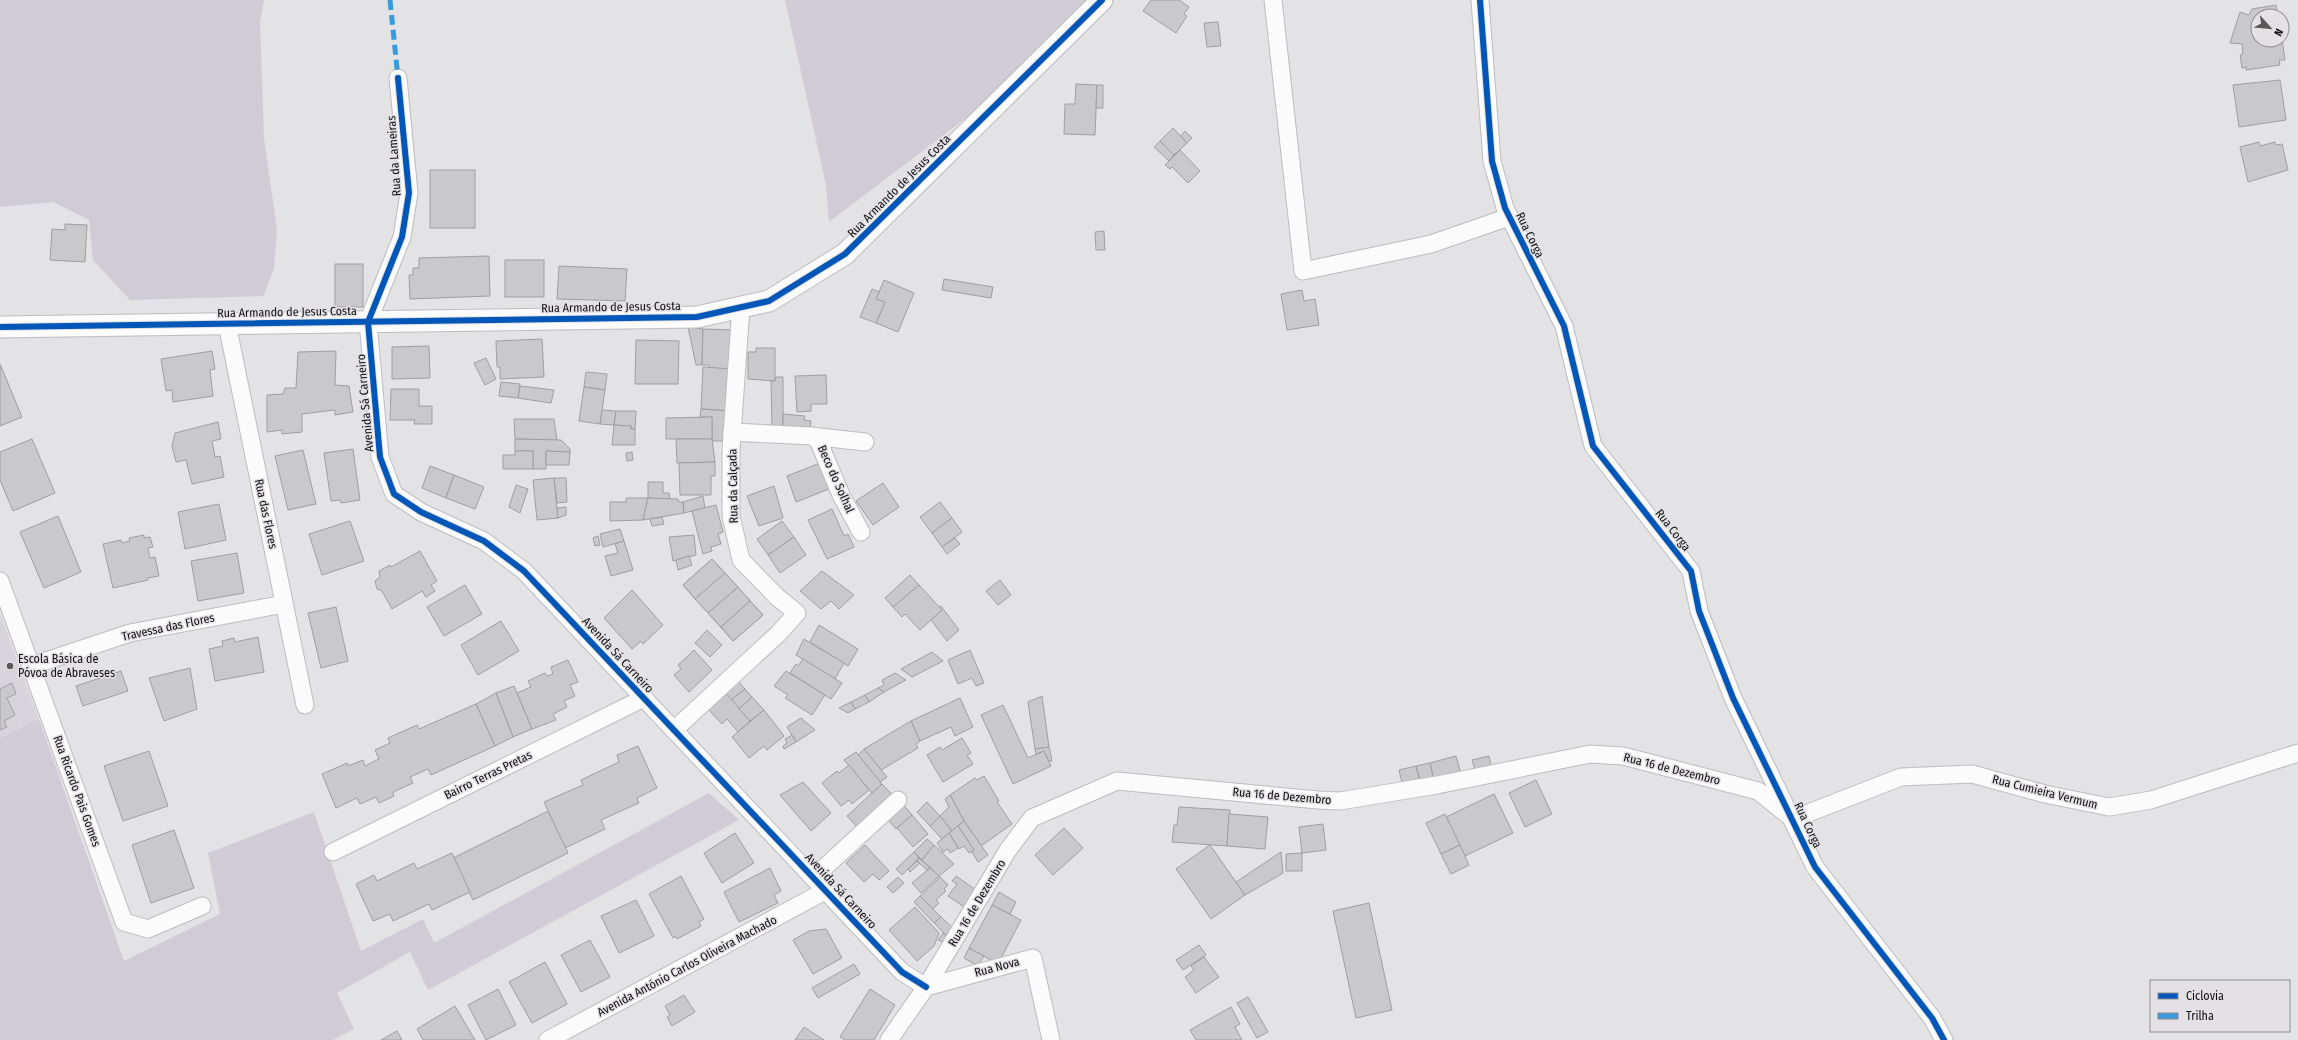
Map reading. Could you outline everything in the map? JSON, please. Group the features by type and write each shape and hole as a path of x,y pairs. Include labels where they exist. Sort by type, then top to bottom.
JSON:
{"street":[{"name":"Rua Armando de Jesus Costa","path":"0,327 697,317 769,301 845,254 1102,0"},
{"path":"1273,0 1303,271 1430,244 1509,217"},
{"name":"Rua Corga","path":"1480,0 1492,161 1509,217 1564,326 1593,446 1691,571 1699,611 1733,698 1815,867 1932,1018 1944,1040"},
{"name":"Rua da Lameiras","path":"368,322 402,237 410,193 398,78"},
{"name":"Rua da Calçada","path":"674,730 778,634 797,613 777,597 741,560 731,516 732,432 741,307"},
{"name":"Avenida Sá Carneiro","path":"368,322 380,457 394,494 421,512 484,541 524,571 902,972 926,987"},
{"name":"Rua das Flores","path":"227,324 305,705"},
{"name":"Beco do Solhal","path":"732,432 811,436 818,440 841,495 861,532"},
{"path":"811,436 865,442"},
{"name":"Rua Ricardo Pais Gomes","path":"0,581 124,922 148,929 202,906"},
{"name":"Travessa das Flores","path":"31,666 130,633 284,604"},
{"name":"Bairro Terras Pretas","path":"333,852 644,698"},
{"name":"Rua Cumieira Vermum","path":"1793,819 1901,777 1964,774 1972,774 2045,794 2109,807 2151,800 2298,753"},
{"name":"Rua 16 de Dezembro","path":"889,1040 926,987 1008,850 1032,818 1117,781 1318,800 1340,800 1437,785 1590,754 1623,756 1758,791 1793,819"},
{"path":"813,878 898,800"},
{"name":"Avenida António Carlos Oliveira Machado","path":"548,1040 825,891"},
{"name":"Rua Nova","path":"926,987 1033,958 1051,1040"}],"shaded area":[{"path":"0,0 264,0 260,22 264,138 277,230 274,269 263,296 130,300 93,260 89,220 53,202 0,207"},
{"path":"785,0 1089,0 1044,59 829,222 826,185"},
{"name":"Escola Básica de Póvoa de Abraveses","path":"0,614 39,719 0,738"},
{"path":"39,719 124,961 220,914 208,853 314,812 361,951 423,919 434,943 709,793 739,820 428,990 410,952 337,993 354,1029 333,1040 0,1040 0,738"}],"building":[{"path":"1151,0 1179,0 1189,7 1184,14 1187,16 1176,33 1143,11"},
{"path":"2276,5 2277,8 2258,8"},
{"path":"2240,12 2249,15 2250,13 2250,48 2283,48 2285,60 2279,60 2280,65 2246,70 2246,67 2242,68 2240,55 2243,54 2242,44 2230,43"},
{"path":"1218,22 1221,46 1207,47 1204,23"},
{"path":"2280,80 2286,120 2239,127 2233,85"},
{"path":"1076,84 1097,85 1095,135 1064,134 1065,104 1075,104"},
{"path":"1097,85 1103,85 1103,108 1096,108"},
{"path":"1173,128 1187,143 1174,155 1160,141"},
{"path":"1185,131 1192,138 1187,143 1181,136"},
{"path":"1160,141 1174,155 1169,161 1154,147"},
{"path":"2259,142 2260,146 2275,142 2276,145 2282,144 2288,170 2248,182 2240,147"},
{"path":"1180,150 1200,171 1188,183 1172,167 1170,169 1165,165"},
{"path":"430,170 475,170 475,228 430,228"},
{"path":"65,224 87,225 85,262 50,260 52,229 65,230"},
{"path":"1104,231 1105,250 1096,250 1095,232"},
{"path":"489,256 490,296 410,299 409,275 413,275 413,268 419,268 419,258"},
{"path":"505,260 544,260 544,297 505,297"},
{"path":"335,264 363,264 363,307 335,307"},
{"path":"559,266 627,269 625,301 557,299"},
{"path":"944,279 993,287 991,298 942,290"},
{"path":"884,280 914,293 898,332 876,323 885,302 876,299"},
{"path":"872,289 879,292 876,299 885,302 876,323 860,317"},
{"path":"1302,290 1304,301 1315,299 1319,325 1287,330 1281,294"},
{"path":"688,327 703,329 702,365 696,365"},
{"path":"703,329 734,330 732,369 709,368 709,365 702,365"},
{"path":"542,339 544,377 500,379 500,367 497,367 496,341"},
{"path":"636,340 679,341 678,384 635,384"},
{"path":"429,346 430,378 392,379 392,347"},
{"path":"756,348 775,348 775,381 748,379 748,352 756,352"},
{"path":"212,351 215,369 210,370 213,396 173,402 172,390 166,391 161,359"},
{"path":"336,351 335,385 349,386 353,412 335,415 335,410 302,414 302,432 282,434 282,430 267,432 267,395 283,394 285,388 296,388 298,352"},
{"path":"486,358 496,379 485,385 474,363"},
{"path":"0,364 22,417 0,426"},
{"path":"703,367 732,369 730,411 701,409"},
{"path":"586,372 607,374 605,390 584,387"},
{"path":"826,375 827,404 811,404 811,411 797,412 795,376"},
{"path":"776,377 783,377 783,428 772,428 771,381 775,381"},
{"path":"501,382 520,384 518,398 499,396"},
{"path":"520,386 554,390 551,403 518,398"},
{"path":"584,387 605,390 600,424 579,421"},
{"path":"391,389 419,389 419,406 432,406 432,424 414,424 415,420 390,420"},
{"path":"701,409 730,411 728,441 712,441 712,417 700,417"},
{"path":"602,410 616,411 614,425 600,424"},
{"path":"616,411 636,411 635,429 631,429 631,426 614,425"},
{"path":"783,414 805,416 804,420 811,421 810,431 783,428"},
{"path":"712,417 712,439 666,439 666,418"},
{"path":"514,419 554,419 557,440 515,439"},
{"path":"218,422 221,439 212,441 215,457 220,456 224,477 192,484 186,460 176,462 172,446 175,433"},
{"path":"614,425 631,426 631,429 635,429 635,445 612,445"},
{"path":"32,439 55,493 13,511 0,480 0,452"},
{"path":"515,439 561,440 570,449 570,452 546,451 546,469 533,469 533,451 515,451"},
{"path":"676,439 712,439 715,462 677,463"},
{"path":"353,449 360,500 341,503 340,500 331,501 324,453"},
{"path":"303,450 316,504 288,510 275,456"},
{"path":"515,451 533,451 533,469 503,469 503,455 515,455"},
{"path":"546,451 570,452 569,465 546,465"},
{"path":"632,452 633,460 627,461 626,453"},
{"path":"715,462 715,476 711,476 711,495 680,495 679,463"},
{"path":"820,463 829,489 796,502 787,476"},
{"path":"430,466 454,475 446,498 422,488"},
{"path":"454,475 484,487 475,509 446,498"},
{"path":"554,478 566,478 567,502 557,503"},
{"path":"554,478 558,518 537,520 533,480"},
{"path":"648,482 663,482 663,493 669,493 670,499 648,498"},
{"path":"883,483 899,507 873,525 856,501"},
{"path":"516,485 528,489 520,513 509,507"},
{"path":"774,486 783,518 759,526 747,496"},
{"path":"703,496 705,508 684,513 683,502"},
{"path":"626,498 648,498 643,520 610,521 610,502 626,502"},
{"path":"648,498 678,499 679,502 683,502 684,513 643,520"},
{"path":"940,502 952,518 932,533 920,517"},
{"path":"219,504 226,540 185,549 178,512"},
{"path":"716,505 723,532 718,534 721,544 711,547 712,551 703,554 692,511"},
{"path":"566,507 566,515 558,518 557,508"},
{"path":"832,509 844,536 848,534 854,547 827,559 808,520"},
{"path":"58,516 81,572 44,588 20,532"},
{"path":"662,517 664,524 652,526 650,519"},
{"path":"952,518 962,532 942,547 932,533"},
{"path":"350,521 364,561 322,575 309,534"},
{"path":"782,521 794,537 768,555 757,539"},
{"path":"620,529 624,541 603,547 600,534"},
{"path":"144,535 144,538 150,537 153,547 148,548 150,558 155,557 159,576 113,588 103,544 121,540 122,543 130,541 129,538"},
{"path":"694,535 696,555 673,561 669,537"},
{"path":"598,536 600,545 595,546 593,538"},
{"path":"794,537 806,555 780,573 768,555"},
{"path":"955,538 960,544 947,554 942,547"},
{"path":"624,541 633,570 611,576 605,556 618,553 615,544"},
{"path":"420,551 437,581 431,585 435,591 426,597 422,591 392,609 382,591 377,589 375,581 380,577 379,571 390,565 391,567"},
{"path":"237,553 244,593 198,601 191,561"},
{"path":"689,556 692,565 678,570 676,560"},
{"path":"712,559 725,573 695,599 683,585"},
{"path":"712,559 763,615 733,641 683,585"},
{"path":"822,571 854,595 839,609 831,601 821,609 800,591"},
{"path":"725,573 738,587 708,613 695,599"},
{"path":"910,575 919,585 893,607 885,598"},
{"path":"1000,580 1011,595 998,605 986,591"},
{"path":"465,585 482,614 444,636 427,607"},
{"path":"919,585 942,610 920,630 905,614 902,617 893,607"},
{"path":"738,587 750,601 721,627 708,613"},
{"path":"632,590 663,625 643,644 641,641 632,649 604,618"},
{"path":"750,601 763,615 733,641 721,627"},
{"path":"941,606 959,630 947,641 931,620 942,610 939,607"},
{"path":"336,607 348,661 321,668 308,613"},
{"path":"501,621 519,651 478,675 461,645"},
{"path":"819,625 858,649 848,666 810,642"},
{"path":"707,630 722,645 710,657 695,643"},
{"path":"258,637 264,672 215,681 209,649 223,646 222,641 234,638 235,642"},
{"path":"804,639 844,663 835,679 796,655"},
{"path":"694,650 712,670 689,692 674,675 681,669 678,665"},
{"path":"970,650 984,683 976,686 972,678 958,684 948,660"},
{"path":"932,652 943,661 912,677 901,669"},
{"path":"803,659 842,683 831,699 790,673 796,664 798,666"},
{"path":"568,660 578,682 570,685 575,696 564,701 567,707 553,714 556,720 532,729 517,693 531,687 528,681 545,673 547,676 553,674 551,667"},
{"path":"190,668 197,709 164,721 149,678"},
{"path":"121,671 128,691 83,706 76,686"},
{"path":"786,671 825,695 812,715 785,698 788,695 774,686"},
{"path":"895,673 906,680 884,692 878,688 884,685 882,680"},
{"path":"738,681 745,689 731,700 725,692"},
{"path":"12,683 16,694 7,698 15,715 4,721 7,727 0,730 0,689"},
{"path":"514,686 532,729 513,737 496,693"},
{"path":"878,688 884,692 869,702 865,695"},
{"path":"745,689 752,697 739,709 731,700"},
{"path":"725,692 750,721 738,732 727,719 722,724 707,708"},
{"path":"496,693 513,737 495,746 476,704"},
{"path":"865,695 869,702 855,709 851,702"},
{"path":"1042,696 1049,747 1035,749 1028,702"},
{"path":"752,697 764,710 750,721 739,709"},
{"path":"960,698 973,727 955,736 951,727 920,741 911,721"},
{"path":"851,702 855,709 848,713 839,708"},
{"path":"476,704 495,746 431,775 428,769 410,777 413,783 393,792 394,796 379,803 376,797 360,804 357,798 336,808 322,774 347,763 348,766 363,760 365,766 379,759 375,750 390,743 388,738 417,725 419,729"},
{"path":"1003,705 1028,758 1044,751 1051,766 1013,784 981,715"},
{"path":"764,710 784,736 767,750 764,746 749,758 732,737"},
{"path":"801,718 815,730 796,742 787,727"},
{"path":"911,721 920,741 916,744 918,748 881,770 864,749"},
{"path":"792,735 796,742 784,749 783,746 787,743 785,739"},
{"path":"962,738 971,753 967,755 973,764 943,782 927,755 940,747 942,750"},
{"path":"638,746 657,788 637,798 639,803 601,820 605,829 565,848 544,802 583,785 581,780 619,762 617,755"},
{"path":"1049,747 1052,761 1049,761 1044,751 1036,754 1035,749"},
{"path":"864,749 887,777 880,782 858,755"},
{"path":"149,751 168,806 123,821 104,766"},
{"path":"856,752 882,784 872,793 844,760"},
{"path":"1456,756 1461,774 1434,781 1430,763"},
{"path":"1489,756 1491,766 1475,770 1472,760"},
{"path":"1430,763 1434,781 1421,784 1416,766"},
{"path":"849,765 869,790 852,804 849,800 841,806 822,783 837,771 839,773"},
{"path":"1416,766 1420,782 1403,787 1399,770"},
{"path":"984,776 999,801 997,802 1012,824 981,846 964,821 950,795 975,778 977,780"},
{"path":"1536,780 1552,814 1525,827 1509,793"},
{"path":"803,782 831,813 811,831 780,795"},
{"path":"882,784 895,798 860,830 847,816"},
{"path":"1494,794 1513,833 1465,856 1446,817"},
{"path":"950,795 964,821 952,831 940,816 949,807 945,799"},
{"path":"901,802 912,815 896,829 885,816"},
{"path":"927,802 940,816 930,826 917,812"},
{"path":"1179,807 1230,810 1227,846 1172,842 1174,825 1177,825"},
{"path":"548,811 568,853 473,900 453,858"},
{"path":"1229,814 1268,817 1265,849 1227,846"},
{"path":"1445,814 1460,845 1441,854 1426,823"},
{"path":"912,815 928,834 913,847 897,828"},
{"path":"940,816 952,831 942,839 930,826"},
{"path":"964,821 988,855 978,862 972,852 974,850 958,826"},
{"path":"1323,824 1326,850 1302,853 1299,827"},
{"path":"958,826 974,850 969,853 964,846 959,849 949,833"},
{"path":"1064,828 1083,848 1053,875 1035,855"},
{"path":"174,830 194,888 151,903 132,845"},
{"path":"735,833 754,863 722,883 704,853"},
{"path":"949,833 958,848 950,853 948,849 943,852 937,843"},
{"path":"927,839 934,845 922,860 914,852"},
{"path":"865,845 889,871 879,880 873,874 864,882 846,863"},
{"path":"934,845 954,864 939,876 922,860"},
{"path":"1210,845 1245,895 1211,919 1176,869"},
{"path":"1460,845 1469,865 1451,874 1441,854"},
{"path":"914,852 919,858 902,875 896,869"},
{"path":"1281,852 1283,873 1245,895 1236,882"},
{"path":"452,853 470,892 432,910 429,904 393,921 390,914 373,921 356,884 374,875 377,881 414,863 417,869"},
{"path":"1302,853 1302,871 1286,871 1286,854"},
{"path":"919,858 930,868 927,870 917,861"},
{"path":"917,861 920,863 910,872 908,869"},
{"path":"770,868 781,891 774,895 778,903 739,922 724,892"},
{"path":"930,868 939,876 921,893 912,883"},
{"path":"681,876 704,919 699,922 701,926 677,939 675,936 673,938 649,894"},
{"path":"956,876 976,890 964,907 948,896 957,884 952,881"},
{"path":"898,877 904,883 893,893 887,887"},
{"path":"940,877 948,885 944,889 946,891 936,900 939,903 933,909 920,896"},
{"path":"999,892 1016,902 1010,914 992,905"},
{"path":"920,896 941,917 934,923 914,902"},
{"path":"636,900 654,936 619,953 601,916"},
{"path":"1369,903 1392,1010 1356,1018 1333,911"},
{"path":"992,905 1021,920 998,964 969,948"},
{"path":"915,907 939,933 934,946 917,961 889,930"},
{"path":"941,917 954,929 948,937 934,923"},
{"path":"826,929 842,958 813,974 793,940 809,931"},
{"path":"943,933 948,937 945,943 938,940"},
{"path":"590,940 610,977 581,992 561,955"},
{"path":"1199,945 1206,955 1183,970 1176,960"},
{"path":"969,948 984,956 978,966 964,958"},
{"path":"1204,957 1219,977 1196,993 1185,977 1194,970 1191,966"},
{"path":"545,962 567,1004 532,1023 509,982"},
{"path":"854,964 860,974 818,998 812,988"},
{"path":"498,989 516,1025 486,1040 468,1005"},
{"path":"870,989 895,1005 874,1040 845,1040 840,1037"},
{"path":"684,995 695,1012 672,1026 667,1017 670,1015 665,1006"},
{"path":"1248,997 1268,1032 1257,1038 1237,1003"},
{"path":"455,1006 475,1040 423,1040 417,1029"},
{"path":"1231,1007 1240,1024 1235,1027 1242,1040 1196,1040 1190,1030"},
{"path":"804,1027 824,1040 795,1040"},
{"path":"397,1031 402,1040 381,1040"}],"marked path":[{"path":"390,0 398,78"}],"cycle path":[{"path":"0,327 697,317 769,301 845,254 1102,0"},
{"path":"1480,0 1492,161 1505,208 1564,326 1593,446 1691,571 1699,611 1733,698 1815,867 1932,1018 1944,1040"},
{"path":"398,78 409,193 402,237 368,322 380,457 394,494 421,512 484,541 524,571 902,972 926,987"}],"place":[{"name":"Escola Básica de Póvoa de Abraveses","path":"10,666"}]}
